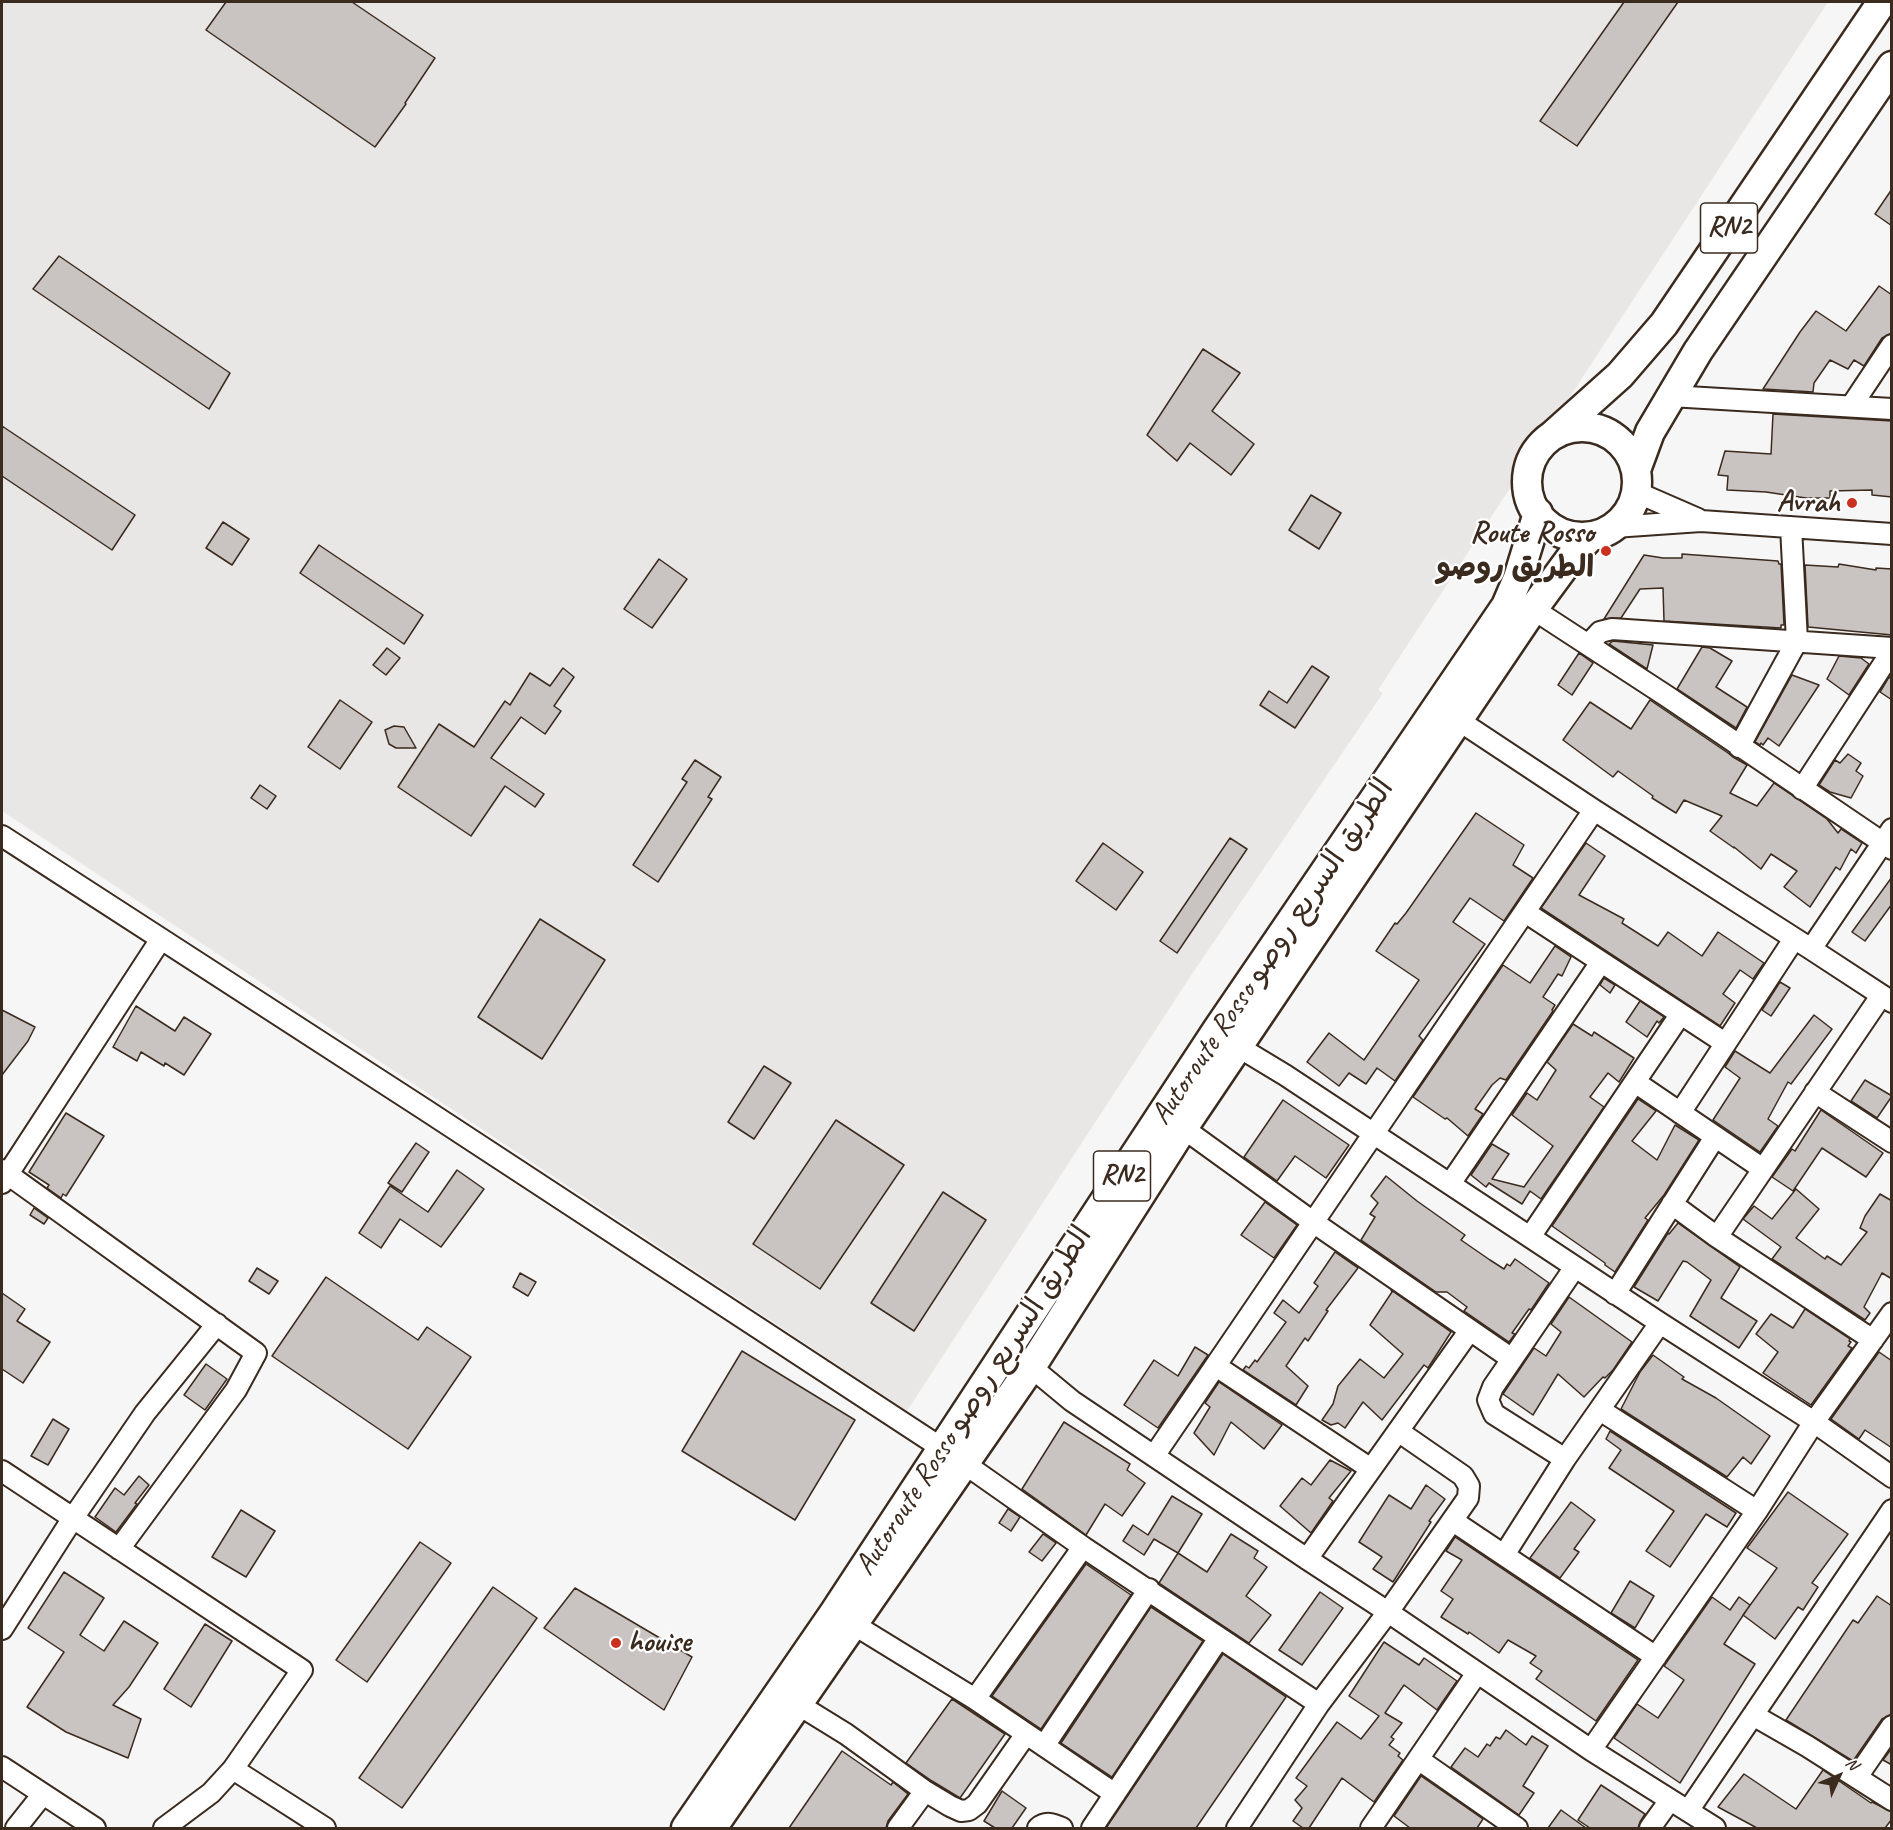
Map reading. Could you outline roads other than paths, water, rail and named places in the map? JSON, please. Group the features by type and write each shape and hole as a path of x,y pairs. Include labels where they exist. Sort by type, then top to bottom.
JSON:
{"highway":[{"name":"RN2","path":"1553,435 1620,375 1664,324 1882,2"},
{"name":"RN2","path":"1636,481 1650,432 1698,351 1888,79"},
{"path":"1578,427 1604,432 1625,447 1630,454 1636,481 1631,508 1621,522 1602,532 1570,536 1544,521 1533,505 1527,485 1530,466 1539,448 1553,435 1578,427"},
{"name":"Autoroute Rosso الطريق السريع روصو","path":"686,1828 834,1613 954,1456 1031,1367 1448,714 1506,606 1518,578 1538,513"},
{"name":"Autoroute Rosso الطريق السريع روصو","path":"712,1828 853,1624 1217,1030 1448,714 1533,609 1575,552 1602,532"}],"street":[{"path":"1852,405 1892,345"},
{"path":"1670,396 1892,408"},
{"path":"1636,481 1701,520"},
{"path":"1602,532 1701,520 1892,534"},
{"path":"1739,747 1797,641 1791,527"},
{"path":"1533,609 1668,697 1802,789 1888,840 1811,949"},
{"path":"1588,645 1600,632 1612,629 1892,649 1802,789"},
{"path":"1448,714 1886,999 1815,1092 1717,1237"},
{"path":"1154,1456 1593,810"},
{"path":"2,836 954,1456 1083,1547 1319,1704"},
{"path":"1525,912 1725,1043"},
{"path":"119,1549 236,1390 256,1353 4,1176 161,939"},
{"path":"1680,1113 1794,939"},
{"path":"1450,1184 1601,962"},
{"path":"1530,1237 1680,1015"},
{"path":"1237,1046 1285,1075 1659,1323 1814,1422 1892,1477"},
{"path":"1635,1082 1763,1169"},
{"path":"1815,1092 1892,1142"},
{"path":"1183,1128 1313,1222 1512,1359"},
{"path":"1615,1294 1715,1137"},
{"path":"1672,1204 1717,1237 1873,1340"},
{"path":"1565,1459 1494,1414 1488,1400 1493,1387 1575,1267"},
{"path":"1591,1750 1757,1511 1814,1422 1892,1313"},
{"path":"1504,1556 1565,1459 1659,1323"},
{"path":"2,1629 73,1518 145,1413 217,1324"},
{"path":"1307,1559 1470,1330"},
{"path":"1216,1366 1371,1469"},
{"path":"1031,1367 1072,1401 1591,1750 1715,1828"},
{"path":"1600,1410 1757,1511"},
{"path":"1237,1828 1319,1704 1388,1612 1468,1498 1469,1486 1463,1476 1398,1431"},
{"path":"2,1471 302,1670 233,1769 211,1793 164,1828"},
{"path":"1688,1811 1891,1513"},
{"path":"1453,1521 1656,1657"},
{"path":"975,1699 1083,1547"},
{"path":"1044,1746 1149,1589"},
{"path":"853,1624 975,1699 1115,1794"},
{"path":"1092,1828 1220,1638"},
{"path":"1371,1828 1477,1673"},
{"path":"799,1705 846,1734 925,1791 961,1811 969,1810 977,1804 1026,1734"},
{"path":"1753,1715 1892,1800"},
{"path":"1857,1778 1892,1726"},
{"path":"1418,1760 1517,1828"},
{"path":"2,1767 95,1828"},
{"path":"233,1769 324,1828"},
{"path":"898,1828 925,1791"},
{"path":"16,1828 44,1794"},
{"path":"1650,1828 1670,1800"},
{"path":"1038,1828 1052,1823 1062,1828"}],"place":[{"name":"Avrah","path":"1852,503"},
{"name":"Route Rosso الطريق روصو","path":"1606,551"},
{"name":"houise","path":"616,1643"}]}
